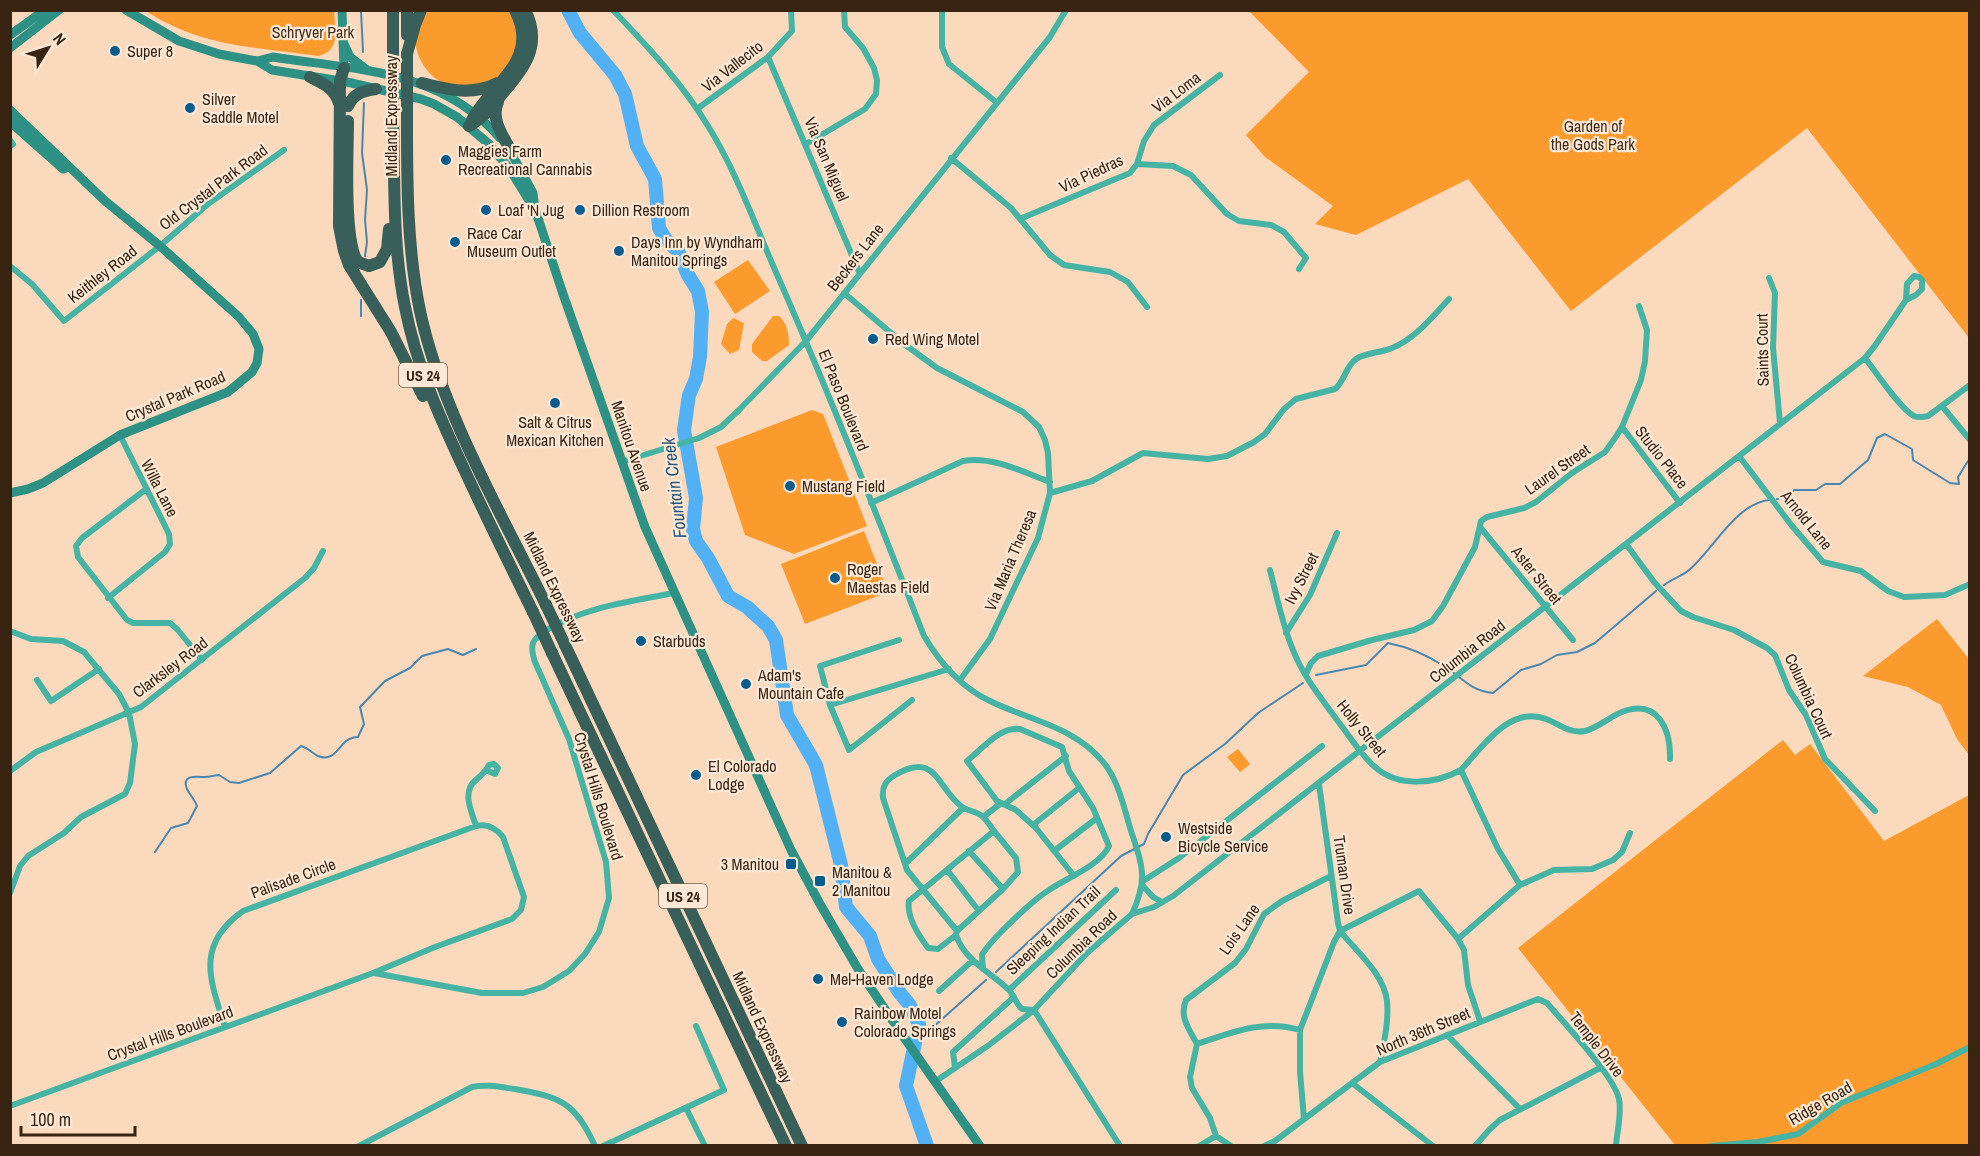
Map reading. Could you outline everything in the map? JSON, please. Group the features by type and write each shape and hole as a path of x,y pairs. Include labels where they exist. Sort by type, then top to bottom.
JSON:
{"highway":[{"name":"Midland Expressway","path":"393,10 396,241 401,288 421,370 478,499 786,1146"},
{"name":"Midland Expressway","path":"407,10 407,120 411,250 420,311 429,346 466,441 802,1146"},
{"path":"407,54 421,10"},
{"path":"479,116 517,62 522,46 521,25 515,10"},
{"path":"469,126 501,96 523,69 530,53 532,35 525,10"},
{"path":"344,68 350,237 355,257 361,263 369,266 383,260 389,241 389,200 394,153"},
{"path":"310,77 331,88 344,110"},
{"path":"422,83 442,88 476,91 487,89 502,81"},
{"path":"376,88 359,93 344,110 339,226 344,252 401,350 478,499"},
{"path":"501,96 495,116 512,153"}],"main road":[{"path":"10,35 45,10"},
{"path":"10,48 59,10"},
{"name":"Manitou Avenue","path":"126,10 166,34 192,46 257,61 272,70 376,88 434,104 469,126 500,156 535,208"},
{"path":"342,10 344,68"},
{"path":"314,64 334,60 339,51 342,35"},
{"path":"342,35 350,57 370,72"},
{"name":"Manitou Avenue","path":"257,61 273,57 400,76 422,83 454,99 479,116 512,153 533,193 535,208 645,527 791,850 825,913 903,1036 980,1146"},
{"name":"Crystal Park Road","path":"10,110 104,200 160,246 248,327 259,349 257,363 246,379 228,392 120,435 43,483 10,493"},
{"name":"Crystal Park Road","path":"10,122 63,169 68,167"}],"street":[{"name":"El Paso Boulevard","path":"613,10 670,71 698,109 726,159 806,341 924,636 936,656 960,680 986,700 1064,732 1095,754 1114,779 1138,853 1143,884"},
{"path":"806,144 865,109 876,94 877,80 874,68 863,48 845,27 844,10"},
{"path":"942,10 942,46 949,64 996,102"},
{"name":"Beckers Lane","path":"621,462 699,438 723,425 806,341 1050,37 1066,10"},
{"name":"Via Vallecito","path":"698,109 768,57 792,31 792,11"},
{"name":"Via San Miguel","path":"768,57 860,272"},
{"name":"Via Loma","path":"1137,164 1144,141 1154,125 1220,75"},
{"name":"Old Crystal Park Road","path":"160,246 208,204 284,150"},
{"path":"951,158 1022,218 1050,255 1064,265 1110,272 1128,282 1148,307"},
{"name":"Via Piedras","path":"1022,218 1130,172 1137,164 1173,166 1191,175 1227,214 1239,221 1271,225 1284,232 1306,258 1299,269"},
{"name":"Keithley Road","path":"10,266 32,284 63,321 160,246"},
{"name":"Saints Court","path":"1769,278 1775,292 1773,348 1780,423"},
{"name":"Via Maria Theresa","path":"844,293 904,344 937,368 1023,412 1039,427 1045,440 1050,494 1038,538 990,639 960,680"},
{"path":"1050,494 1092,481 1143,453 1214,460 1239,451 1265,434 1288,404 1296,399 1335,389 1340,385 1347,368 1359,357 1402,344 1449,299"},
{"name":"Columbia Road","path":"936,1081 989,1045 1034,1010 1087,953 1132,914 1173,896 1865,358 1906,300"},
{"name":"Laurel Street","path":"1480,527 1481,521 1487,517 1524,508 1536,502 1572,473 1605,452 1622,428 1641,380 1647,351 1647,330 1639,306"},
{"path":"1865,358 1902,406 1914,416 1928,416 1970,385"},
{"path":"1942,406 1970,440"},
{"name":"Studio Place","path":"1622,428 1680,502"},
{"name":"Willa Lane","path":"108,598 165,552 170,544 169,534 120,435"},
{"name":"Arnold Lane","path":"1739,456 1792,526 1823,562 1861,571 1888,591 1904,597 1945,595 1970,584"},
{"path":"871,503 963,460 994,462 1050,482"},
{"path":"145,489 82,538 76,546 78,557 108,598 128,620 133,623 164,622 174,626 202,660"},
{"path":"1306,674 1311,663 1318,656 1372,639 1414,630 1432,621 1443,606 1475,547 1480,527"},
{"name":"Aster Street","path":"1480,527 1573,640"},
{"name":"Ivy Street","path":"1286,633 1310,595 1337,533"},
{"name":"Columbia Court","path":"1626,544 1661,591 1681,611 1734,630 1767,648 1775,655 1789,690 1806,715 1825,759 1875,811"},
{"name":"Clarksley Road","path":"10,771 36,752 141,707 305,578 314,568 323,551"},
{"name":"Holly Street","path":"1270,570 1286,633 1294,652 1312,686 1361,752 1382,772 1401,780 1423,782 1447,777 1461,770"},
{"name":"Crystal Hills Boulevard","path":"373,973 482,993 511,995 533,991 552,983 569,971 585,954 598,932 607,909 609,886 606,862 569,739 532,655 533,643 548,629 583,613 607,605 673,593"},
{"path":"10,631 31,639 69,643 84,652 118,694 129,713 135,744 128,789 120,798 81,817 64,833 28,856 20,866 10,893"},
{"path":"899,640 820,666 830,705 849,750 912,700"},
{"path":"37,680 51,701 99,669"},
{"path":"830,705 949,669"},
{"path":"1520,885 1498,849 1461,770 1497,732 1522,717 1538,717 1568,730 1589,730 1622,712 1637,709 1651,713 1662,722 1670,744 1670,759"},
{"path":"983,969 982,955 993,940 1046,892 1074,876 1107,850 1109,842 1069,771 1062,747 1020,729 1013,728 1002,733 967,761 988,790 1003,804 1016,810 1033,825 1074,876"},
{"path":"1132,914 1143,884 1322,746"},
{"path":"983,817 1066,756"},
{"path":"994,831 947,870 923,889 911,899 908,908 912,920 926,946 931,949 938,949 956,933 1003,889 1018,872 1018,864 1016,858 983,817 963,808 933,772 923,766 914,766 904,770 887,781 883,788 883,798 911,877 923,889 956,933 961,948 972,961 1009,990 1020,1008 1034,1010 1120,1146"},
{"path":"476,826 468,791 473,782 488,771"},
{"name":"Truman Drive","path":"1319,784 1340,931 1376,975 1385,993 1387,1014 1380,1062"},
{"path":"1033,825 1079,789"},
{"path":"905,864 963,808"},
{"path":"1054,851 1097,818"},
{"name":"Crystal Hills Boulevard","path":"10,1106 373,973 507,921 521,910 524,891 506,842 500,833 493,827 476,826"},
{"name":"Palisade Circle","path":"225,1027 212,982 210,958 219,933 236,916 250,908 476,826"},
{"path":"1458,939 1520,885 1554,870 1581,871 1603,865 1622,852 1630,833"},
{"path":"969,851 1003,889"},
{"path":"947,870 979,911"},
{"name":"Lois Lane","path":"1197,1044 1183,1018 1182,1009 1186,1000 1241,956 1264,914 1282,901 1331,876"},
{"path":"1143,884 1153,897 1162,902"},
{"name":"Sleeping Indian Trail","path":"1009,990 1116,890"},
{"path":"1304,1119 1300,1072 1300,1030 1340,931 1419,891 1458,939 1466,958 1468,985 1480,1021"},
{"path":"939,991 972,961"},
{"name":"Sleeping Indian Trail","path":"952,1070 953,1052 1014,998"},
{"name":"North 36th Street","path":"1264,1146 1275,1141 1380,1062 1480,1021 1538,999 1542,1000"},
{"name":"Temple Drive","path":"1542,1000 1547,1003 1611,1082 1618,1097 1616,1146"},
{"path":"603,1146 724,1090 696,1026"},
{"path":"1231,1146 1216,1136 1210,1118 1192,1088 1190,1077 1197,1044 1249,1027 1289,1026 1300,1030"},
{"path":"1447,1035 1520,1108"},
{"name":"Ridge Road","path":"1711,1146 1758,1142 1798,1134 1841,1103 1936,1064 1970,1047"},
{"path":"1475,1146 1490,1128 1520,1108 1600,1068"},
{"path":"1352,1083 1433,1146"},
{"path":"359,1146 472,1087 489,1085 541,1094 564,1103 583,1123 595,1146"},
{"path":"686,1108 705,1146"},
{"path":"1199,1146 1216,1136"},
{"path":"1275,1141 1281,1146"}],"green space":[{"name":"Schryver Park","path":"146,11 334,11 335,38 330,49 318,56 229,44 187,32"},
{"path":"423,11 510,11 517,37 516,49 510,64 493,81 478,87 449,85 438,80 426,69 416,45 416,28"},
{"name":"Garden of the Gods Park","path":"1249,11 1969,11 1969,338 1807,128 1571,311 1468,179 1356,235 1315,224 1333,206 1265,157 1246,135 1309,72"},
{"path":"748,260 770,291 735,314 714,282"},
{"path":"773,316 779,316 786,325 789,345 767,361 762,361 752,352 752,344"},
{"path":"733,318 744,323 739,350 730,354 721,344 727,324"},
{"name":"Mustang Field","path":"812,410 823,414 867,526 794,554 745,535 716,447"},
{"name":"Roger Maestas Field","path":"864,531 888,592 805,624 781,564"},
{"path":"1937,619 1969,659 1969,755 1957,739 1941,705 1908,687 1863,676"},
{"path":"1783,740 1795,755 1810,744 1884,841 1969,795 1969,1145 1675,1145 1518,948"},
{"path":"1238,749 1250,764 1240,772 1227,757"}],"waterway":[{"path":"361,10 363,52"},
{"name":"Fountain Creek","path":"568,10 580,33 615,75 625,94 637,146 655,179 659,228 666,240 678,251 698,291 702,312 700,357 696,379 689,395 684,430 696,498 693,529 696,541 708,558 728,596 747,607 768,626 776,640 787,715 816,765 841,865 846,907 870,936 878,959 909,1004 919,1024 906,1086 927,1146"},
{"path":"364,103 362,153 367,190 365,256"},
{"path":"361,300 361,316"},
{"path":"1777,499 1789,497 1794,490 1816,490 1825,484 1840,484 1868,460 1877,438 1885,434 1912,449 1913,460 1950,483 1959,484 1958,477 1970,458"},
{"path":"1664,585 1689,570 1725,529 1746,510 1757,503 1769,500"},
{"path":"1316,675 1366,665 1388,643 1424,655 1444,666 1472,687 1493,693 1521,670 1541,664 1557,655 1577,652 1595,643 1656,591"},
{"path":"155,852 171,828 188,823 197,806 187,789 188,779 219,775 230,782 239,783 270,773 301,746 318,756 331,756 346,741 358,737 364,724 360,707 385,681 410,668 422,656 448,649 463,655 476,649"},
{"path":"996,972 1121,856 1144,844 1183,775 1225,744 1258,713 1303,683"},
{"path":"918,1029 932,1028 986,980"}],"place":[{"name":"Super 8","path":"115,51"},
{"name":"Silver Saddle Motel","path":"190,108"},
{"name":"Maggies Farm Recreational Cannabis","path":"446,160"},
{"name":"Loaf 'N Jug","path":"486,210"},
{"name":"Dillion Restroom","path":"580,210"},
{"name":"Race Car Museum Outlet","path":"455,242"},
{"name":"Days Inn by Wyndham Manitou Springs","path":"619,251"},
{"name":"Red Wing Motel","path":"873,339"},
{"name":"Salt & Citrus Mexican Kitchen","path":"555,403"},
{"name":"Mustang Field","path":"790,486"},
{"name":"Roger Maestas Field","path":"835,578"},
{"name":"Starbuds","path":"641,641"},
{"name":"Adam's Mountain Cafe","path":"746,684"},
{"name":"El Colorado Lodge","path":"696,775"},
{"name":"Westside Bicycle Service","path":"1166,837"},
{"name":"3 Manitou","path":"791,864"},
{"name":"Manitou & 2 Manitou","path":"820,881"},
{"name":"Mel-Haven Lodge","path":"818,979"},
{"name":"Rainbow Motel Colorado Springs","path":"842,1022"}]}
